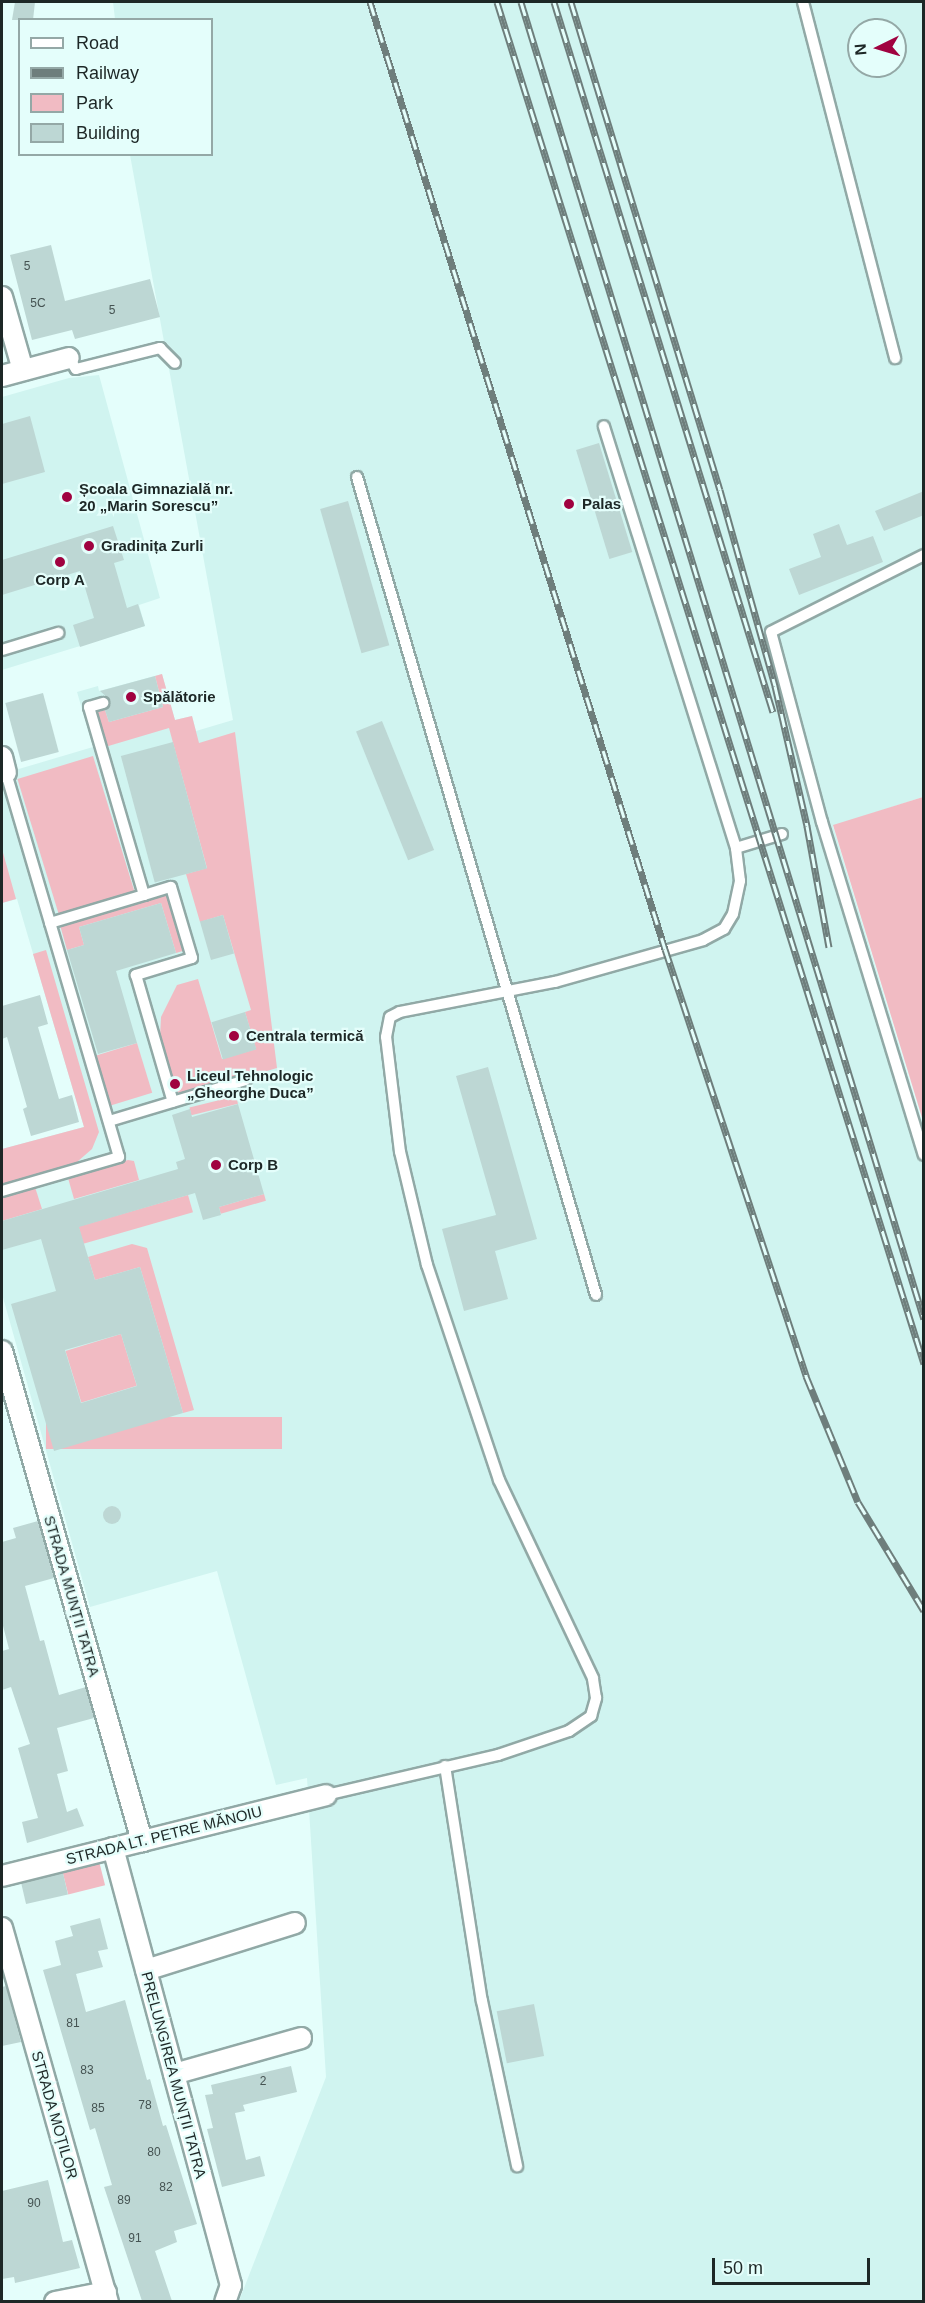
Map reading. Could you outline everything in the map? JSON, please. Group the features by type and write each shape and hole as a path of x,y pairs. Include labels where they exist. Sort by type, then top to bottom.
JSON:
{"street":[{"path":"2,297 23,370"},
{"path":"2,376 69,358"},
{"name":"STRADA MUNȚII TATRA","path":"2,1351 142,1841"},
{"name":"STRADA LT. PETRE MĂNOIU","path":"2,1876 327,1795"},
{"name":"PRELUNGIREA MUNȚII TATRA","path":"113,1848 231,2284 225,2301"},
{"path":"146,1970 295,1923"},
{"name":"STRADA MOȚILOR","path":"2,1928 107,2297"},
{"path":"174,2074 300,2038"},
{"path":"55,2301 107,2297"}],"lane":[{"path":"803,2 895,358"},
{"path":"69,358 76,369 160,348 175,363"},
{"path":"327,1795 498,1755 569,1731 591,1716 596,1698 593,1678 500,1480 427,1265 400,1152 386,1037 390,1017 583,975 703,940 724,929 733,914 740,881 736,848 604,426"},
{"path":"357,477 596,1295"},
{"path":"924,555 771,632 822,822 924,1155"},
{"path":"2,650 58,633"},
{"path":"103,704 89,708 144,895"},
{"path":"2,1191 119,1157 4,765"},
{"path":"736,848 782,834"},
{"path":"50,923 171,887 192,958 136,975 173,1102"},
{"path":"109,1121 246,1080"},
{"path":"445,1766 482,2001 517,2166"}],"shaded area":[{"path":"113,2 923,2 923,797 833,826 923,1125 923,2301 239,2301 326,2077 307,1778 276,1785 217,1571 90,1607 2,1294 2,1149 84,1127 17,899 2,903 2,774 93,747 77,692 98,686 99,691 162,674 175,720 192,716 196,731 233,720 130,156 213,156 213,18 115,18"},
{"name":"Școala Gimnazială nr. 20 „Marin Sorescu”","path":"99,375 160,598 139,605 145,626 2,670 2,397 69,378"}],"green space":[{"path":"162,674 175,720 192,716 199,743 235,732 277,1068 178,1097 160,1037 161,1017 177,985 198,979 222,1059 256,1049 245,1012 251,1010 223,915 200,922 186,874 207,868 169,728 105,747 95,713 105,710 109,722 163,707 155,676"},
{"path":"93,756 134,891 59,914 17,779"},
{"path":"924,797 923,1121 833,825"},
{"path":"2,849 16,899 2,903"},
{"path":"170,893 186,950 176,953 161,903 79,927 84,945 67,950 60,925"},
{"path":"46,950 99,1132 92,1149 77,1162 2,1184 2,1149 84,1127 33,954"},
{"path":"137,1043 152,1093 108,1106 93,1056"},
{"path":"236,1096 238,1104 191,1115 189,1108"},
{"path":"128,1160 134,1161 139,1180 74,1199 68,1178"},
{"path":"35,1187 42,1209 2,1221 2,1197"},
{"path":"264,1194 266,1201 221,1214 219,1207"},
{"path":"188,1195 193,1212 83,1244 78,1226"},
{"path":"132,1244 147,1248 194,1410 183,1413 140,1267 95,1280 88,1257"},
{"path":"121,1334 137,1386 81,1403 66,1351"},
{"path":"46,1417 282,1417 282,1449 46,1449"},
{"path":"99,1861 105,1885 68,1894 62,1870"}],"building":[{"path":"15,2 35,2 33,18 12,20"},
{"path":"51,245 65,301 150,279 160,317 75,339 72,330 32,340 10,255"},
{"path":"30,416 45,472 2,484 2,424"},
{"path":"599,443 632,552 609,559 576,450"},
{"path":"924,491 924,515 884,531 875,511"},
{"path":"348,501 389,645 361,653 320,509"},
{"path":"839,524 847,545 873,536 883,562 799,595 789,569 821,557 813,534"},
{"name":"Corp A","path":"113,526 124,560 114,563 127,608 138,604 145,626 80,647 73,625 94,618 80,571 2,595 2,560"},
{"name":"Spălătorie","path":"155,676 163,707 109,722 105,710 110,700 100,691"},
{"path":"43,693 59,752 21,762 5,703"},
{"path":"382,721 434,850 408,860 356,731"},
{"path":"173,742 207,869 155,883 121,756"},
{"path":"161,903 176,953 116,971 137,1043 98,1054 67,950 84,945 79,927"},
{"path":"223,915 234,953 211,960 200,922"},
{"path":"40,995 48,1024 38,1027 59,1099 72,1095 79,1122 31,1136 23,1109 27,1107 7,1037 2,1039 2,1006"},
{"name":"Centrala termică","path":"245,1012 256,1049 223,1060 212,1022"},
{"path":"488,1067 537,1239 495,1251 508,1299 464,1311 442,1229 496,1215 456,1076"},
{"path":"238,1104 264,1194 219,1207 221,1215 203,1220 195,1193 79,1227 95,1280 140,1267 183,1413 54,1451 11,1304 56,1291 41,1239 2,1250 2,1221 178,1169 176,1162 185,1159 172,1115 190,1109 192,1117","holes":["121,1334 137,1386 81,1403 65,1350"]},
{"path":"112,1506 118,1509 121,1515 118,1521 112,1524 106,1521 103,1515 106,1509"},
{"path":"38,1521 54,1578 25,1586 40,1641 44,1640 59,1695 86,1687 94,1718 57,1728 68,1771 57,1774 67,1812 77,1808 84,1826 27,1843 22,1822 38,1818 18,1748 30,1744 11,1687 2,1690 2,1651 9,1649 2,1622 2,1542 16,1538 13,1528"},
{"path":"63,1873 68,1894 26,1904 21,1883"},
{"path":"100,1918 108,1949 98,1951 103,1967 76,1974 86,2012 125,2000 147,2080 150,2079 163,2126 166,2125 197,2224 174,2231 177,2242 155,2251 172,2301 142,2301 104,2187 112,2185 95,2128 90,2130 43,1970 61,1965 55,1941 73,1936 70,1926"},
{"path":"6,1986 21,2042 2,2046 2,1987"},
{"path":"534,2004 544,2056 507,2063 497,2011"},
{"path":"291,2066 297,2092 243,2105 245,2111 235,2113 246,2160 260,2156 265,2176 222,2187 207,2129 213,2128 205,2095 213,2094 211,2085"},
{"path":"48,2180 63,2242 72,2240 80,2268 15,2283 14,2277 2,2279 2,2191"}],"railway":[{"path":"370,2 665,949 806,1376 858,1502 924,1611"},
{"path":"497,2 924,1364"},
{"path":"521,2 924,1319"},
{"path":"554,2 773,712"},
{"path":"571,2 720,490 775,686 807,826 829,947"}],"place":[{"name":"Școala Gimnazială nr. 20 „Marin Sorescu”","path":"67,497"},
{"name":"Palas","path":"569,504"},
{"name":"Gradinița Zurli","path":"89,546"},
{"name":"Corp A","path":"60,562"},
{"name":"Spălătorie","path":"131,697"},
{"name":"Centrala termică","path":"234,1036"},
{"name":"Liceul Tehnologic „Gheorghe Duca”","path":"175,1084"},
{"name":"Corp B","path":"216,1165"}]}
